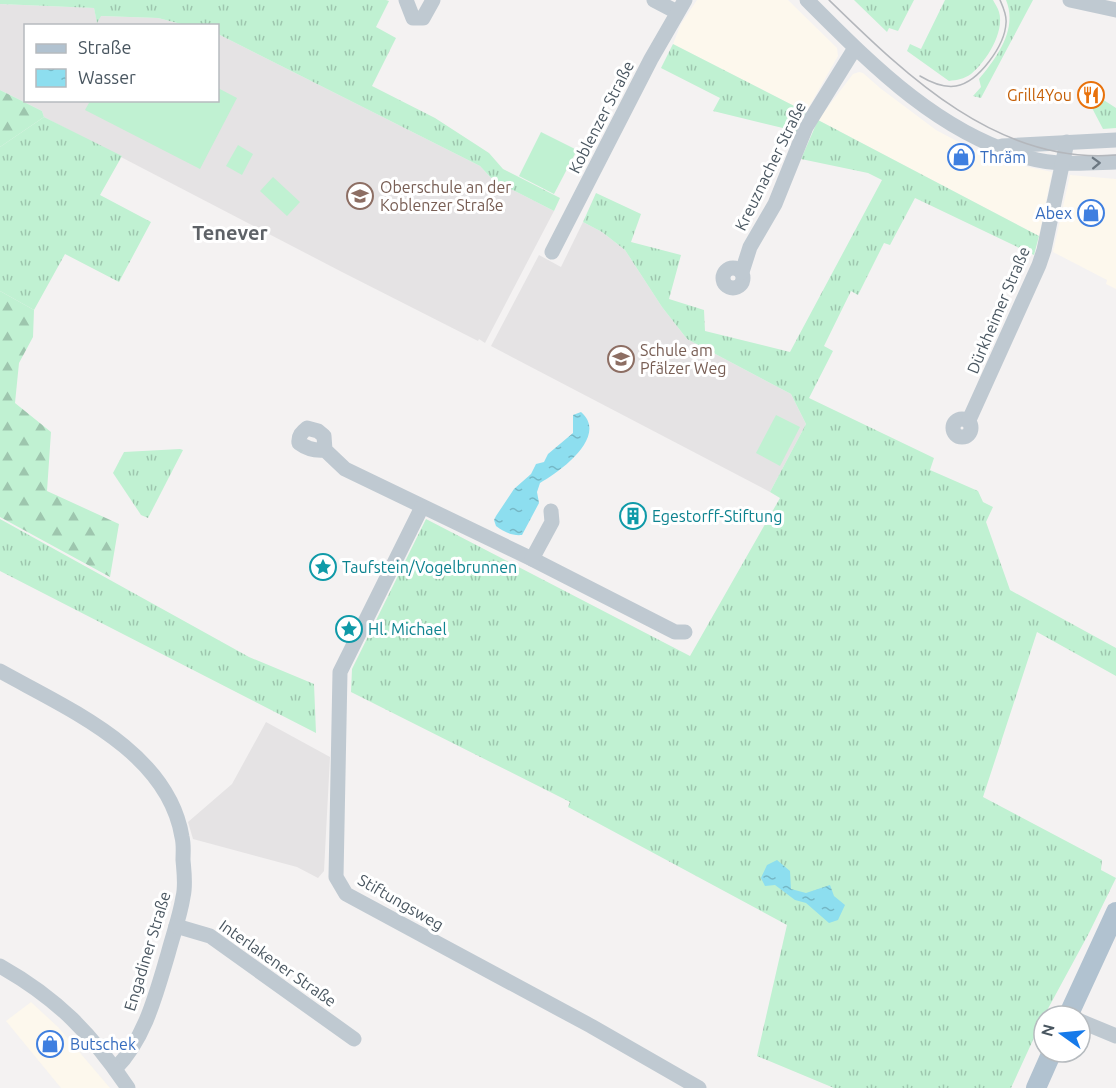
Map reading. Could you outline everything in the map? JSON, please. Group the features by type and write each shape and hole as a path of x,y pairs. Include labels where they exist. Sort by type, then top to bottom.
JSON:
{"main road":[{"path":"1074,1004 1116,912"},
{"path":"1036,1088 1047,1064"}],"street":[{"path":"406,0 413,18 423,18 433,0"},
{"path":"654,0 681,6"},
{"path":"807,0 895,84 945,120 971,135 1029,158 1063,164 1116,162"},
{"path":"1070,0 1116,10"},
{"name":"Koblenzer Straße","path":"552,252 681,6"},
{"name":"Kreuznacher Straße","path":"742,272 750,247 775,204 806,127 855,48"},
{"path":"998,146 1116,140"},
{"name":"Dürkheimer Straße","path":"969,420 1039,265 1067,142"},
{"path":"325,450 345,469 532,559 675,632 685,632"},
{"name":"Stiftungsweg","path":"422,507 340,672 336,877 346,894 591,1026 699,1088"},
{"path":"532,559 552,522 551,511"},
{"name":"Engadiner Straße","path":"0,671 89,721 122,743 143,763 165,792 182,837 184,896 159,985 142,1029 128,1056 115,1069"},
{"name":"Interlakener Straße","path":"176,926 210,936 354,1039"},
{"path":"6,969 39,989 64,1009 87,1034 128,1088"},
{"path":"1092,1026 1116,1036"}],"shaded area":[{"path":"697,0 788,0 837,48 838,56 806,112 673,44 681,24"},
{"name":"Oberschule an der Koblenzer Straße","path":"0,4 94,8 97,22 100,16 158,18 181,24 24,24 24,102 0,90"},
{"name":"Oberschule an der Koblenzer Straße","path":"219,35 480,166 493,180 554,211 485,343 342,272 44,117 42,111 24,102 219,102"},
{"path":"859,72 936,130 968,147 997,160 1052,172 1039,236 818,120 853,74"},
{"path":"1070,175 1116,179 1116,289 1106,284 1107,280 1053,252"},
{"name":"Schule am Pfälzer Weg","path":"583,222 602,232 625,250 662,307 687,339 791,394 806,424 770,492 491,346 539,255 561,267"},
{"path":"266,722 330,757 324,871 318,878 297,867 193,839 188,822 232,784"},
{"path":"31,1002 58,1027 110,1088 61,1088 6,1021"}],"green space":[{"path":"0,0 389,1 376,27 396,38 372,86 435,118 489,153 503,169 560,198 554,211 493,180 480,166 219,35 219,24 181,24 158,18 101,16 97,23 94,8 0,4"},
{"path":"854,0 914,0 898,31 889,28 887,32"},
{"path":"945,0 993,0 999,10 1000,20 997,37 983,62 968,76 949,81 907,51 910,44 921,49"},
{"path":"1006,0 1033,0 981,98 973,96 981,87 979,79 1004,42 1009,21"},
{"path":"673,44 806,112 796,133 713,111 720,98 661,68"},
{"path":"219,89 237,98 200,169 85,110 89,102 219,102"},
{"path":"0,90 42,111 44,117 0,147"},
{"path":"1096,95 1116,108 1116,128 1103,129 1091,106"},
{"path":"44,117 122,156 100,195 151,222 119,282 65,254 34,310 0,291 0,147"},
{"path":"818,120 1039,236 1034,255 915,198 890,245 884,243 858,295 851,291 824,346 833,351 809,398 934,458 930,470 978,491 983,502 993,507 986,522 1010,590 1116,648 1116,676 1037,632 983,797 1102,860 1101,870 1116,878 1051,1004 1032,1004 1032,1042 1011,1088 834,1088 757,1056 787,925 568,807 570,802 351,692 352,669 426,519 690,656 780,498 770,492 806,424 791,394 687,339 662,307 625,250 602,232 583,222 596,193 641,214 631,242 681,255 669,299 704,310 705,331 790,352 882,180 868,173 801,159"},
{"path":"541,132 577,150 554,194 519,176"},
{"path":"238,145 253,154 242,175 226,166"},
{"path":"273,177 300,202 287,216 260,191"},
{"path":"0,291 34,310 33,337 19,363 15,403 51,432 47,491 119,524 110,577 0,517"},
{"path":"776,415 800,427 780,466 756,453"},
{"path":"183,450 148,518 141,515 113,473 124,452"},
{"path":"0,519 249,657 314,684 316,733 0,571"}],"water":[{"path":"581,412 588,421 589,432 586,442 559,471 540,483 537,492 539,503 522,535 508,533 496,526 494,520 514,489 531,474 536,464 544,462 548,454 573,433 573,415"},
{"path":"777,860 790,871 791,889 806,893 830,885 834,896 845,905 838,920 829,923 806,903 795,900 775,885 765,886 761,878 767,865"}],"tram line":[{"path":"829,0 890,58 923,85 957,110 994,130 1032,146 1073,154 1116,155"},
{"path":"920,76 942,85 956,86 965,83 982,70 996,52 1005,32 1006,17 1000,0"}],"place":[{"name":"Grill4You","path":"1091,95"},
{"name":"Thräm","path":"961,157"},
{"name":"Oberschule an der Koblenzer Straße","path":"360,196"},
{"name":"Abex","path":"1091,213"},
{"name":"Schule am Pfälzer Weg","path":"621,359"},
{"name":"Egestorff-Stiftung","path":"633,516"},
{"name":"Taufstein/Vogelbrunnen","path":"323,567"},
{"name":"Hl. Michael","path":"349,629"},
{"name":"Butschek","path":"50,1044"}],"district":[{"name":"Tenever","path":"230,233"}]}
